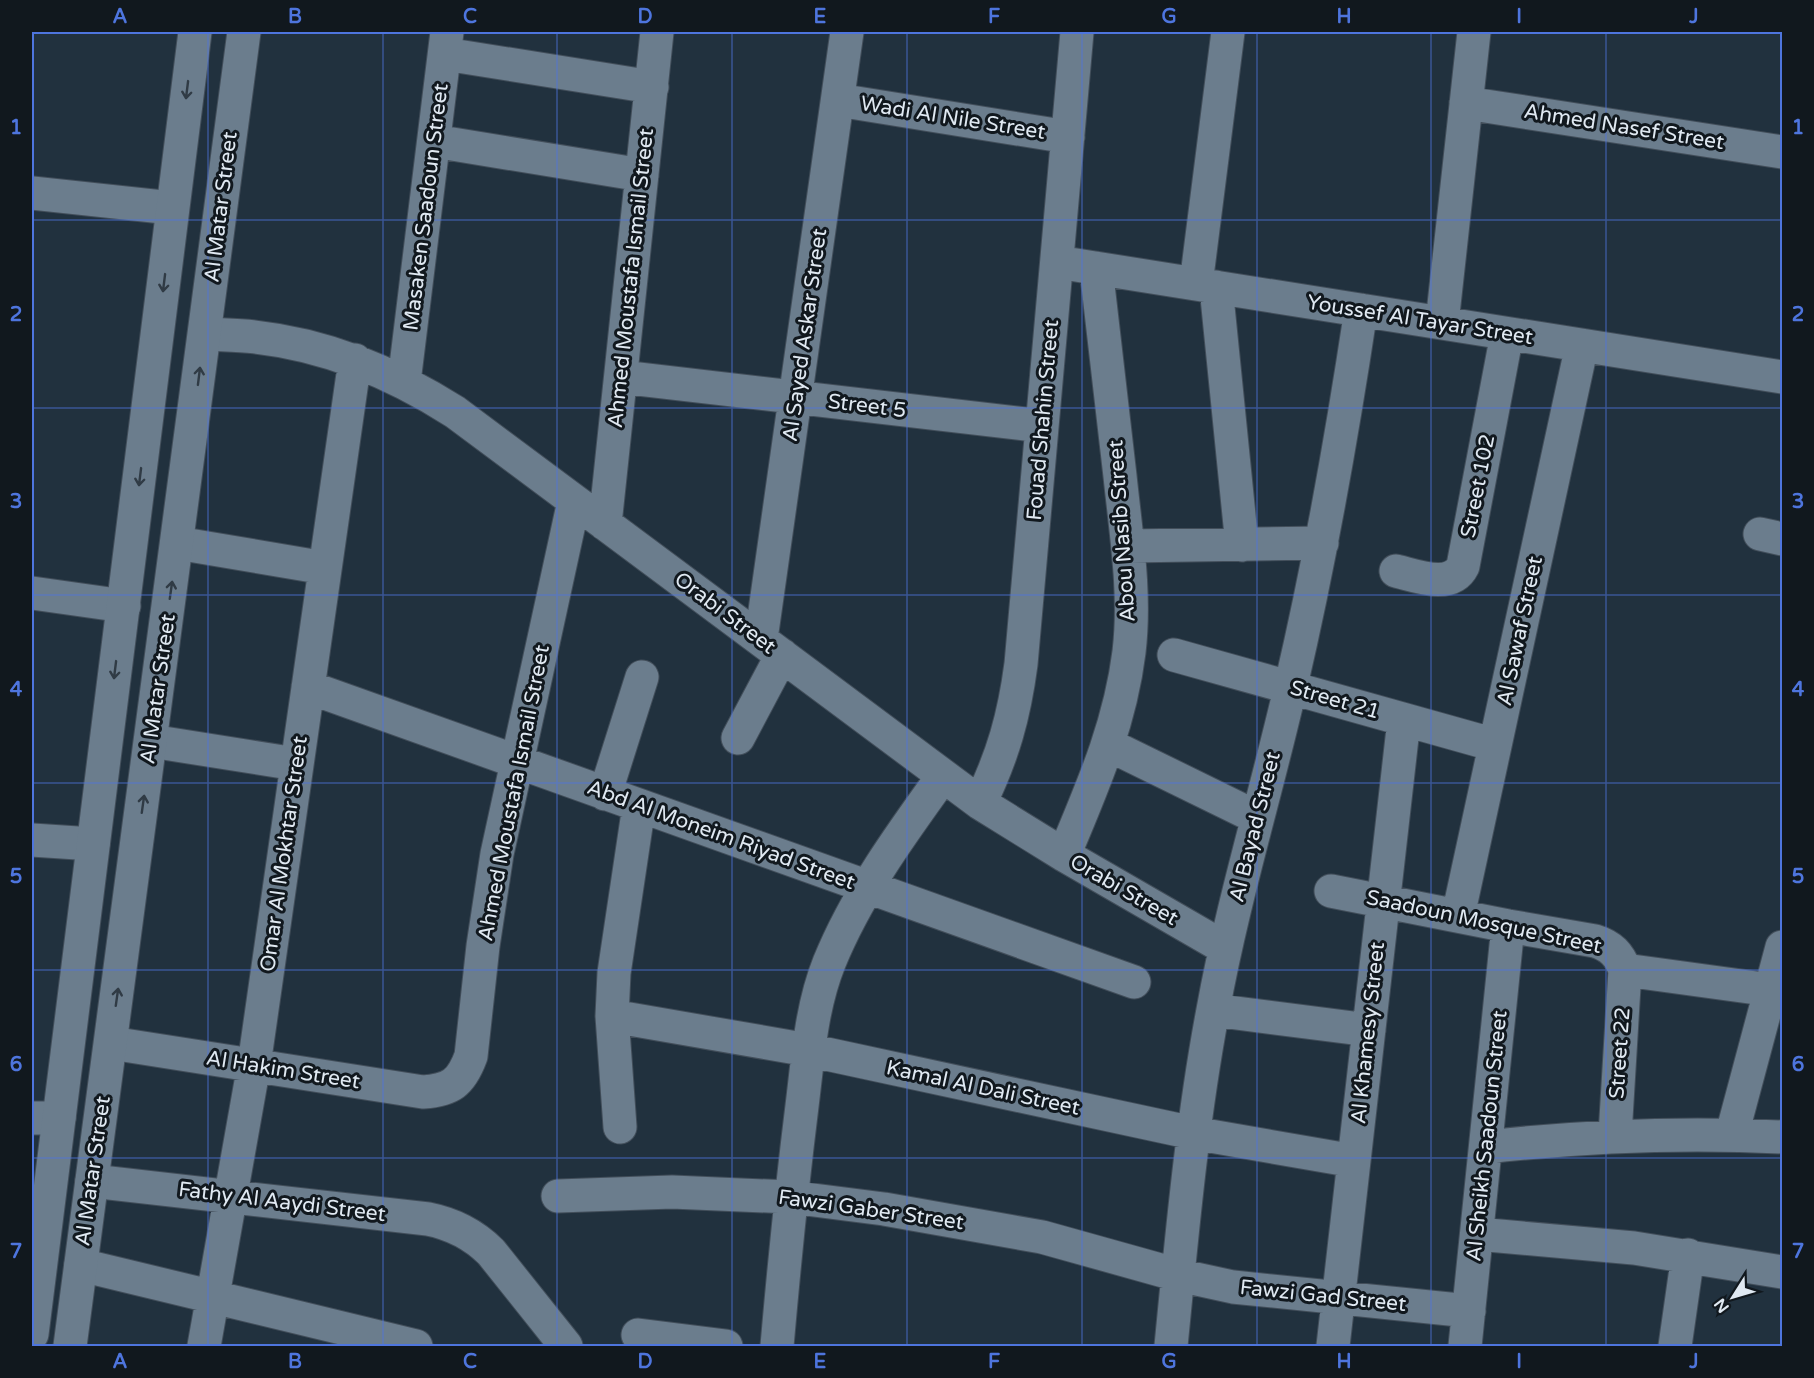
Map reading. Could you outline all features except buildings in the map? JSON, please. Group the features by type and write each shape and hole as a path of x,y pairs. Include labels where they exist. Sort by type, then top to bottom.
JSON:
{"street":[{"name":"Al Matar Street","path":"32,1334 45,1118 93,844 195,32"},
{"name":"Al Matar Street","path":"70,1347 244,32"},
{"name":"Ahmed Moustafa Ismail Street","path":"605,524 657,32"},
{"name":"Al Sayed Askar Street","path":"738,738 772,647 796,398 848,32"},
{"name":"Fouad Shahin Street","path":"980,803 1005,745 1017,700 1077,32"},
{"path":"1228,32 1206,286 1242,545"},
{"path":"1442,323 1474,32"},
{"path":"446,43 652,87"},
{"name":"Masaken Saadoun Street","path":"404,382 446,43"},
{"name":"Wadi Al Nile Street","path":"838,100 1068,137"},
{"name":"Ahmed Nasef Street","path":"1466,103 1782,152"},
{"path":"434,141 642,175"},
{"path":"32,193 172,208"},
{"name":"Youssef Al Tayar Street","path":"1057,262 1782,377"},
{"name":"Abou Nasib Street","path":"1064,855 1109,745 1122,695 1129,652 1131,608 1128,546 1096,268"},
{"name":"Al Bayad Street","path":"1171,1347 1193,1133 1213,1010 1225,948 1290,688 1322,543 1343,430 1361,310"},
{"name":"Street 102","path":"1396,572 1441,580 1455,577 1463,566 1507,333"},
{"name":"Orabi Street","path":"205,334 266,339 306,346 355,360 404,382 455,412 980,803 1064,855 1225,948"},
{"name":"Al Sawaf Street","path":"1458,916 1582,345"},
{"name":"Omar Al Mokhtar Street","path":"204,1347 254,1065 355,360"},
{"name":"Street 5","path":"621,377 1042,426"},
{"path":"148,417 194,420"},
{"name":"Ahmed Moustafa Ismail Street","path":"455,1084 465,1071 471,1056 492,888 574,501"},
{"path":"177,543 325,568"},
{"path":"1128,546 1322,543"},
{"path":"32,593 124,606"},
{"name":"Street 21","path":"1174,655 1495,746"},
{"path":"605,794 642,677"},
{"name":"Abd Al Moneim Riyad Street","path":"308,687 1134,982"},
{"name":"Al Khamesy Street","path":"1333,1347 1404,720"},
{"path":"151,741 297,764"},
{"path":"1109,745 1257,817"},
{"path":"777,1347 790,1197 814,1011 828,964 848,922 943,776"},
{"path":"620,1127 612,1016 614,973 639,806"},
{"path":"32,840 93,844"},
{"name":"Saadoun Mosque Street","path":"1331,891 1605,944 1614,950 1625,970"},
{"name":"Al Sheikh Saadoun Street","path":"1465,1347 1508,926"},
{"path":"1732,1134 1782,947"},
{"path":"1625,970 1771,990"},
{"name":"Street 22","path":"1615,1135 1625,970"},
{"path":"1213,1010 1369,1030"},
{"name":"Kamal Al Dali Street","path":"612,1016 808,1050 1193,1133 1354,1161"},
{"name":"Al Hakim Street","path":"111,1043 423,1092 438,1091 455,1084"},
{"path":"1486,1147 1615,1135 1732,1134 1782,1137"},
{"name":"Fathy Al Aaydi Street","path":"92,1181 428,1219 449,1224 469,1234 491,1252 566,1347"},
{"name":"Fawzi Gaber Street","path":"558,1196 672,1192 790,1197 884,1209 1030,1235 1071,1244 1178,1275"},
{"path":"1477,1234 1580,1242 1688,1256 1782,1272"},
{"path":"1675,1347 1688,1256"},
{"path":"81,1265 416,1347"},
{"name":"Fawzi Gad Street","path":"1178,1275 1233,1287 1469,1311"},
{"path":"638,1335 726,1347"}]}
